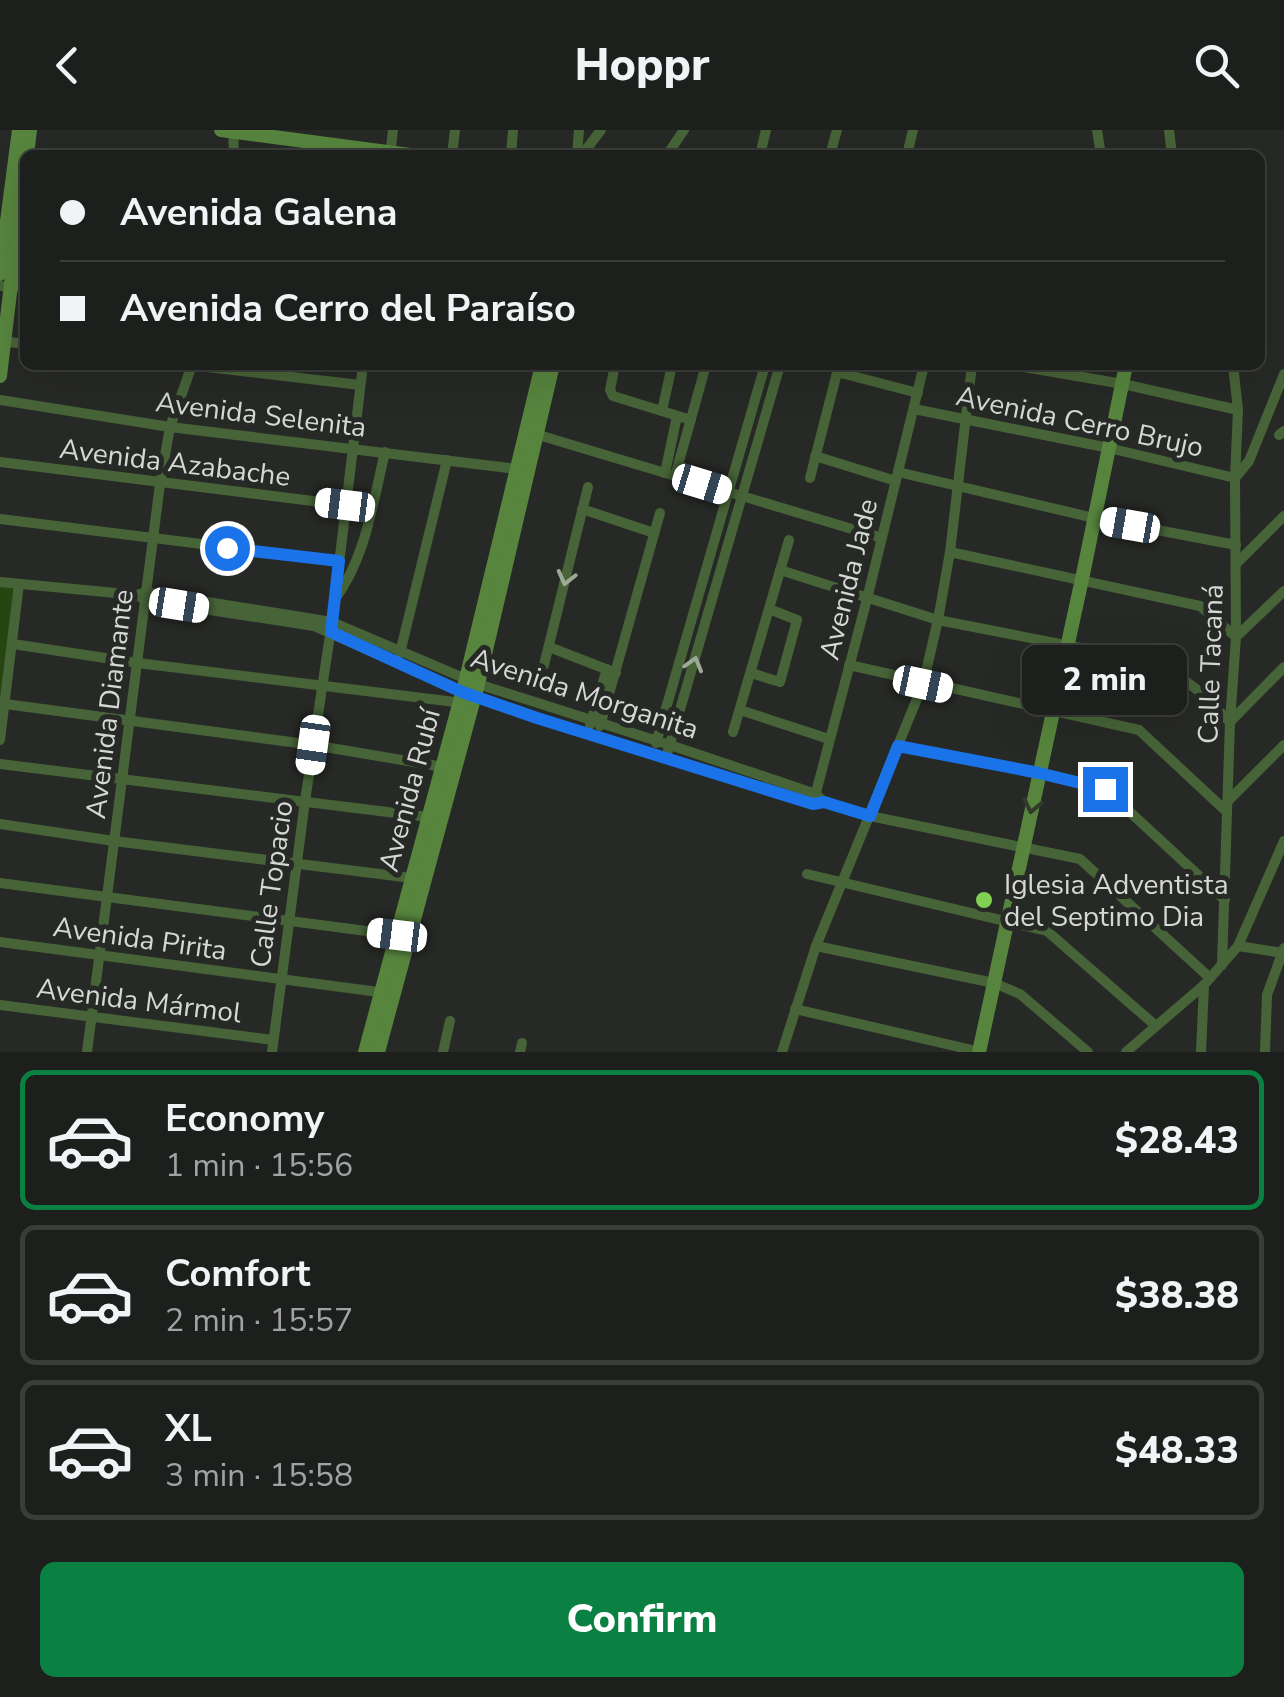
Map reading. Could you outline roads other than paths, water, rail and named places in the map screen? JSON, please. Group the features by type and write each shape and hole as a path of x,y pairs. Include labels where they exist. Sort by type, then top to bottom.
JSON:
{"street":[{"path":"229,130 288,134 374,150"},
{"path":"584,150 601,130"},
{"path":"0,376 12,225 20,178"},
{"name":"Avenida Diamante","path":"87,1052 138,663 143,596 170,426 190,370"},
{"path":"234,370 360,385"},
{"name":"Calle Topacio","path":"273,1046 332,627 362,370"},
{"name":"Avenida Rubí","path":"499,570 517,469 532,432 541,370"},
{"name":"Avenida Rubí","path":"365,1052 388,994 532,432 551,370"},
{"path":"614,370 611,394 691,420"},
{"path":"662,411 671,370"},
{"path":"670,474 705,370"},
{"path":"655,746 764,370"},
{"path":"666,757 779,370"},
{"path":"810,478 837,370"},
{"path":"844,370 918,393"},
{"name":"Avenida Jade","path":"818,800 923,370"},
{"path":"782,1052 816,946 923,684 950,552 971,370"},
{"path":"1041,370 1238,410"},
{"path":"794,1010 980,1051 1125,370"},
{"name":"Calle Tacaná","path":"1222,966 1236,638 1238,410 1234,370"},
{"path":"1236,478 1249,460 1284,374"},
{"name":"Avenida Selenita","path":"0,400 170,426 517,469"},
{"name":"Avenida Cerro Brujo","path":"914,409 1236,478"},
{"path":"670,474 677,416"},
{"path":"532,432 882,538"},
{"path":"334,600 359,558 385,452"},
{"path":"815,456 1094,518 1236,544"},
{"path":"397,664 447,460"},
{"name":"Avenida Azabache","path":"0,462 345,505"},
{"path":"544,664 588,487"},
{"path":"582,509 654,533"},
{"path":"592,735 660,513"},
{"path":"1236,564 1284,516"},
{"path":"0,519 339,561"},
{"path":"732,732 789,540"},
{"path":"950,552 1200,606 1236,638 1284,591"},
{"path":"780,570 938,620 1163,664 1200,692 1230,722 1284,667"},
{"path":"0,582 143,596 332,627"},
{"path":"0,740 19,584"},
{"path":"750,673 780,682 797,620 769,609"},
{"path":"692,619 706,622"},
{"name":"Avenida Morganita","path":"332,627 400,651 468,693 596,722 655,746 666,757 870,816 1080,859 1207,982"},
{"name":"Avenida Morganita","path":"332,627 397,664 468,693 592,735 670,745 818,800"},
{"path":"13,644 322,685 468,693"},
{"path":"549,646 612,671"},
{"path":"849,665 1139,730 1228,807 1284,745"},
{"name":"Avenida Rubí","path":"378,1052 397,935 412,878 435,818 443,767 468,693"},
{"path":"5,704 313,745 443,767"},
{"path":"740,710 830,739"},
{"path":"898,746 1105,789 1225,900"},
{"path":"0,764 435,818"},
{"path":"0,824 114,842 412,878"},
{"path":"1126,1052 1207,982 1238,946 1284,841"},
{"path":"808,874 1047,931 1156,1026"},
{"path":"0,883 397,935"},
{"name":"Avenida Pirita","path":"0,942 388,994"},
{"path":"816,946 994,983 1020,994 1088,1052"},
{"path":"1238,946 1283,951 1266,994 1265,1052"},
{"path":"1200,1051 1207,982"},
{"name":"Avenida Mármol","path":"0,1005 273,1046"},
{"path":"445,1051 450,1022"}],"place":[{"name":"Iglesia Adventista del Septimo Dia","path":"984,900"}]}
